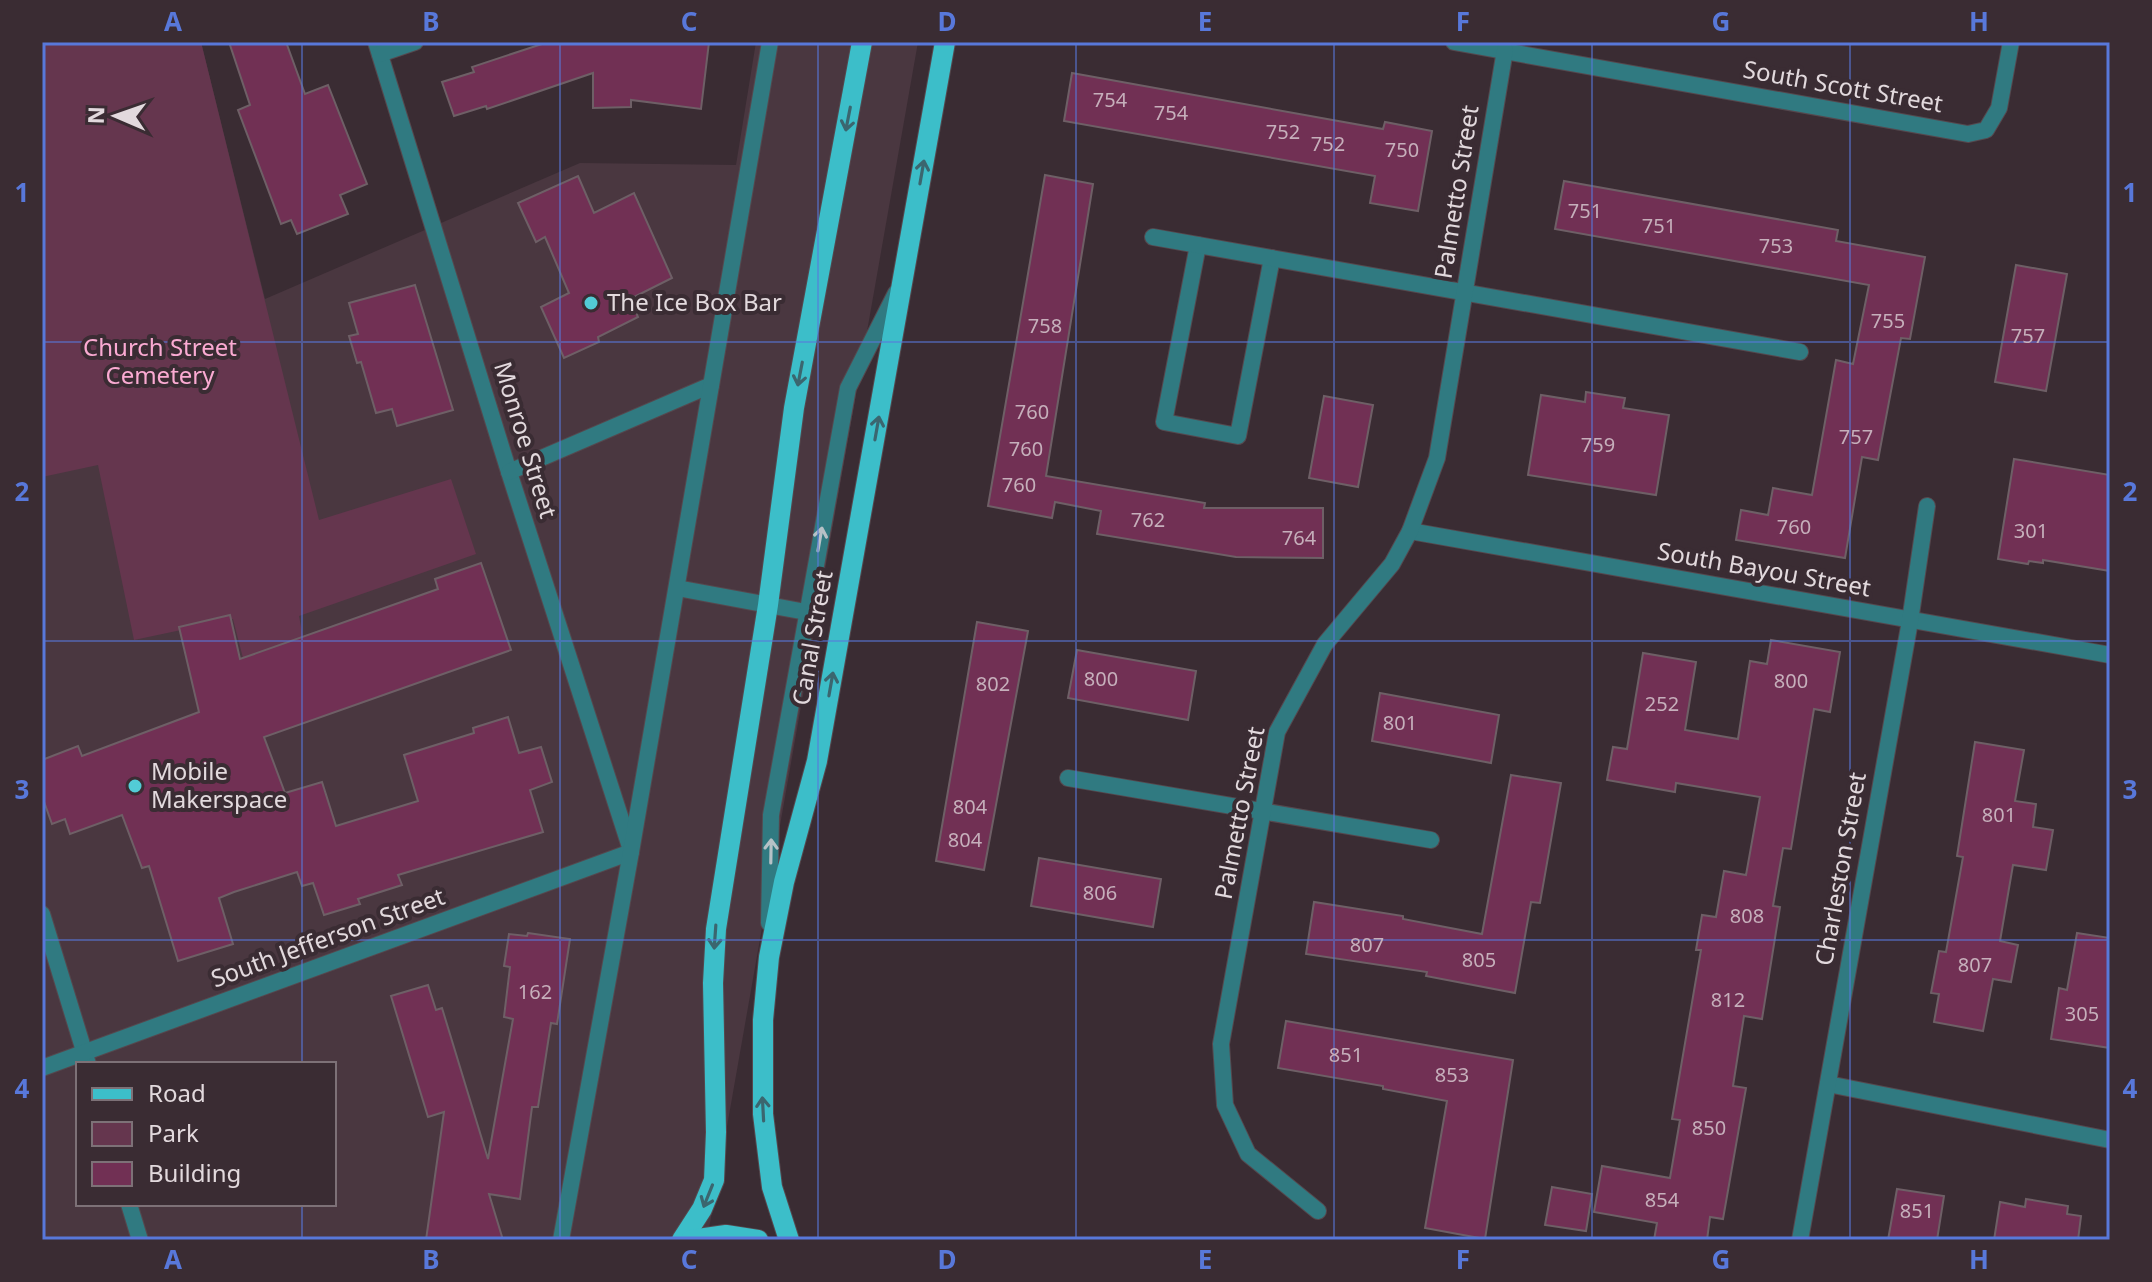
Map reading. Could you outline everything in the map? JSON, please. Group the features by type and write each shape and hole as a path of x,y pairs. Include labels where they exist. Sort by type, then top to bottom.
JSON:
{"main road":[{"name":"Canal Street","path":"682,1240 694,1225 709,1194 716,1164 713,1045 716,929 768,605 794,408 862,42"},
{"name":"Canal Street","path":"789,1240 772,1187 763,1114 763,1020 769,957 784,882 815,774 945,42"},
{"path":"691,1240 726,1235 758,1240"}],"street":[{"path":"378,48 415,42"},
{"path":"561,1240 770,42"},
{"name":"South Scott Street","path":"1454,42 1968,134 1986,130 1999,108 2011,42"},
{"name":"Monroe Street","path":"378,48 631,852"},
{"name":"Palmetto Street","path":"1318,1211 1248,1154 1225,1105 1221,1044 1277,732 1325,644 1392,564 1410,531 1437,458 1505,50"},
{"path":"1153,237 1800,352"},
{"path":"1198,245 1164,422 1238,436 1272,258"},
{"path":"769,957 771,815 848,388 904,277"},
{"path":"509,472 711,385"},
{"name":"Charleston Street","path":"1800,1240 1910,621 1927,506"},
{"name":"South Bayou Street","path":"1410,531 2110,655"},
{"path":"677,588 806,612"},
{"path":"1068,778 1431,840"},
{"name":"South Jefferson Street","path":"42,1068 86,1058 631,852"},
{"path":"42,914 86,1058"},
{"path":"1828,1084 2110,1140"},
{"path":"130,1206 140,1240"}],"shaded area":[{"path":"42,42 201,42 265,299 580,163 736,165 756,42 918,42 707,1240 42,1240"}],"green space":[{"name":"Church Street Cemetery","path":"42,42 201,42 319,520 451,479 476,554 299,616 303,637 437,590 435,579 481,563 511,650 302,724 291,691 256,654 243,658 233,619 134,640 98,465 42,477"}],"building":[{"path":"229,42 286,42 305,94 328,85 367,184 340,195 348,214 297,234 291,220 281,224 238,110 250,105"},
{"path":"548,42 709,42 701,109 631,100 631,107 593,108 593,73 487,109 486,106 454,116 442,82 474,72 472,67"},
{"path":"1072,73 1383,129 1385,122 1432,131 1418,211 1370,203 1375,176 1064,121"},
{"path":"1045,175 1093,184 1046,476 1205,503 1204,508 1323,508 1323,558 1236,557 1097,534 1101,511 1055,502 1052,518 988,506"},
{"path":"578,176 594,213 634,193 672,278 630,299 638,317 598,337 599,342 564,358 541,307 569,293 545,237 536,242 518,203"},
{"path":"1564,181 1838,230 1836,241 1925,257 1910,339 1901,338 1878,460 1862,457 1845,558 1736,540 1741,510 1768,515 1773,488 1812,495 1836,360 1853,364 1869,285 1555,229"},
{"path":"2016,265 2067,274 2046,391 1995,382"},
{"path":"415,285 453,410 397,426 392,409 376,413 361,362 357,363 349,336 358,334 349,303"},
{"path":"1586,392 1625,398 1623,408 1669,415 1656,495 1528,475 1541,395 1585,402"},
{"path":"1324,396 1373,405 1358,487 1309,478"},
{"path":"2014,459 2110,475 2110,571 2043,560 2043,563 2029,561 2028,564 1998,559"},
{"path":"481,563 511,650 264,737 285,793 322,782 336,826 418,801 404,755 474,733 473,728 508,717 519,753 541,747 552,782 530,790 543,832 398,875 402,885 358,899 360,904 324,915 313,883 302,886 297,872 234,892 219,898 233,944 178,961 149,866 142,868 122,815 70,834 65,819 52,824 42,796 42,760 78,746 82,756 199,712 179,627 230,615 240,659 438,589 435,579"},
{"path":"977,622 1028,631 984,870 936,861"},
{"path":"1771,640 1840,652 1830,712 1814,709 1791,849 1783,848 1773,906 1780,907 1762,1019 1744,1016 1733,1086 1746,1088 1723,1219 1710,1217 1707,1240 1654,1240 1657,1223 1594,1212 1602,1166 1670,1178 1680,1120 1672,1119 1701,950 1696,950 1702,915 1716,917 1724,871 1746,875 1760,797 1676,783 1675,792 1607,780 1613,747 1627,749 1643,653 1696,662 1685,730 1738,739 1750,661 1767,664"},
{"path":"1077,650 1196,671 1188,720 1068,698"},
{"path":"1380,693 1499,715 1491,763 1372,741"},
{"path":"1975,742 2024,750 2015,801 2036,804 2033,827 2053,830 2046,870 2013,865 2000,941 2018,945 2011,982 1993,979 1983,1031 1934,1022 1939,994 1931,993 1939,951 1946,952 1963,857 1957,856"},
{"path":"1511,775 1561,783 1540,903 1531,902 1515,993 1426,976 1427,972 1306,954 1314,902 1403,916 1403,919 1482,934"},
{"path":"1039,858 1161,879 1153,927 1031,906"},
{"path":"528,933 570,939 557,1024 551,1023 538,1107 532,1107 520,1199 489,1194 503,1240 426,1240 444,1112 428,1117 391,996 428,985 436,1010 442,1008 488,1159 513,1019 504,1017 510,967 504,966 509,934 527,936"},
{"path":"2077,933 2110,938 2110,1048 2051,1039 2059,988 2067,990"},
{"path":"1286,1021 1513,1060 1485,1239 1425,1228 1447,1101 1383,1089 1383,1086 1278,1068"},
{"path":"1552,1187 1592,1194 1586,1231 1545,1225"},
{"path":"1897,1189 1944,1196 1937,1240 1888,1240"},
{"path":"2026,1199 2068,1206 2067,1214 2081,1216 2078,1240 1994,1240 2000,1202 2025,1207"}],"place":[{"name":"The Ice Box Bar","path":"591,303"},
{"name":"Mobile Makerspace","path":"135,786"}]}
